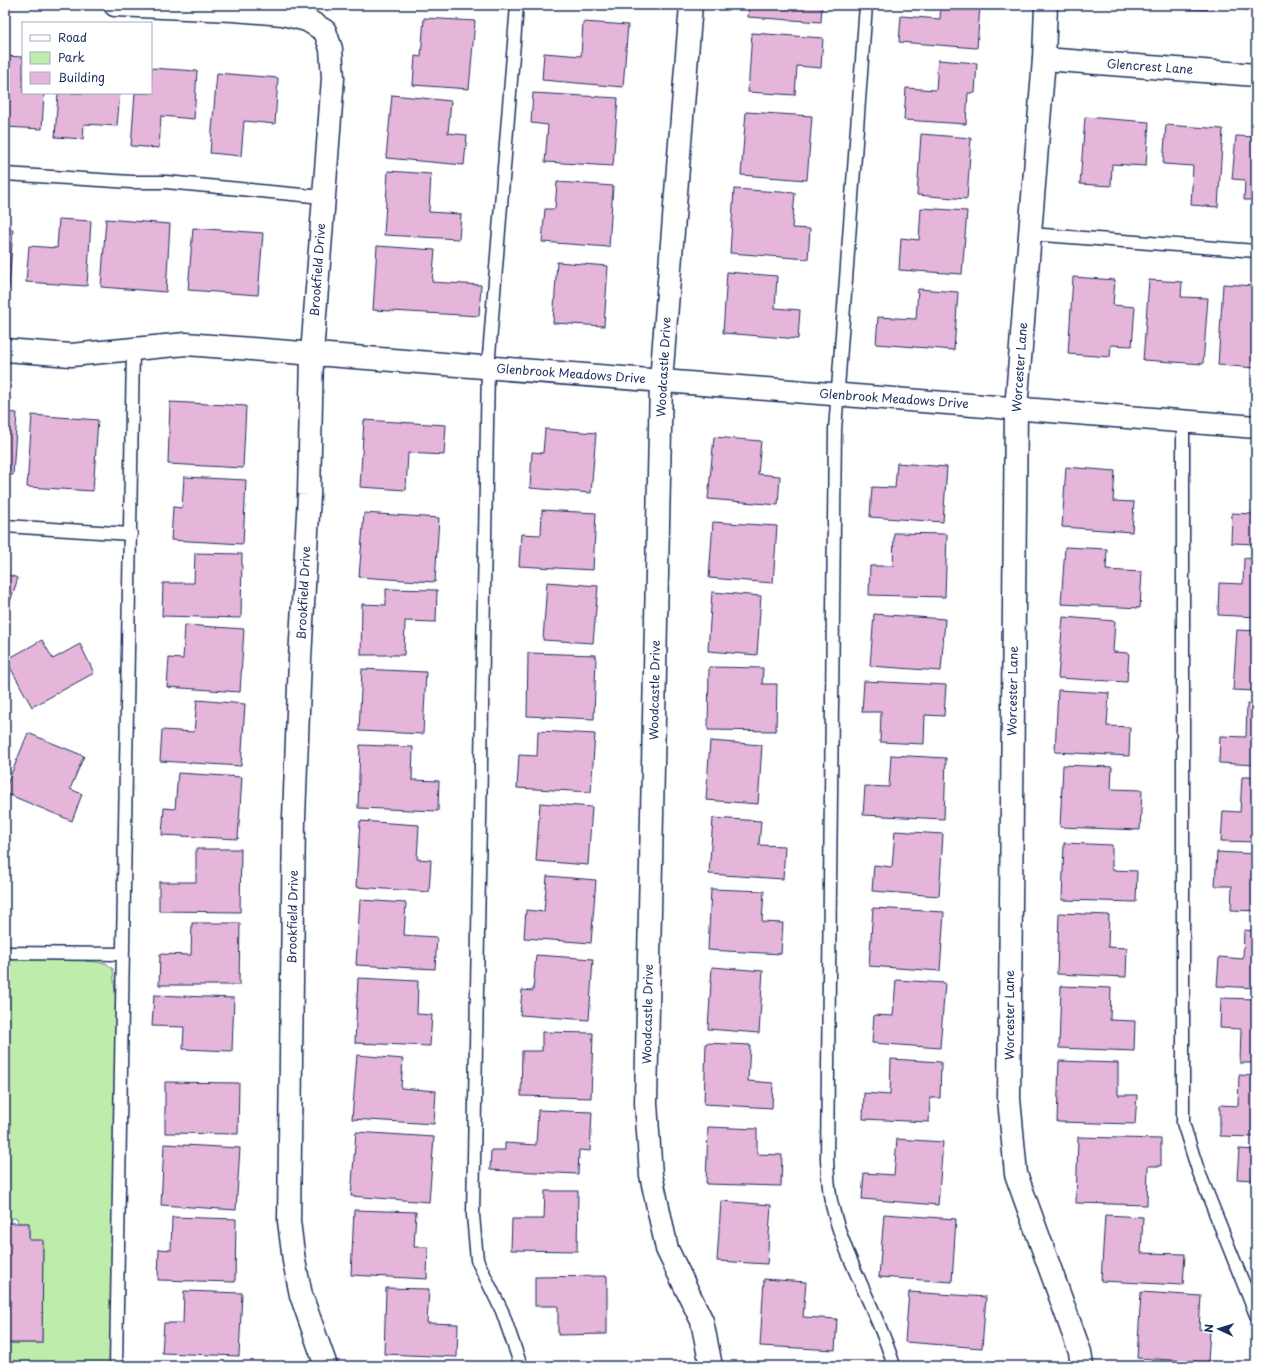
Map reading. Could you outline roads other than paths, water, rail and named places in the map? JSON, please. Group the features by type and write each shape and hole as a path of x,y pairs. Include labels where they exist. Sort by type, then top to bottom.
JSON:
{"street":[{"name":"Brookfield Drive","path":"115,5 233,10 283,14 307,20 325,32 331,49 333,78 312,354 309,495 300,659 294,818 289,1221 294,1262 301,1295 326,1366"},
{"name":"Woodcastle Drive","path":"691,5 661,381 646,1103 651,1175 667,1249 702,1321 711,1366"},
{"name":"Worcester Lane","path":"1046,5 1044,59 1016,409 1009,1099 1016,1174 1080,1352 1082,1366"},
{"name":"Glencrest Lane","path":"1044,59 1256,75"},
{"name":"Glenbrook Meadows Drive","path":"5,350 71,355 186,344 1256,427"}],"lane":[{"path":"517,5 488,368 473,1215 477,1260 502,1311 521,1366"},
{"path":"866,5 835,430 827,1159 831,1205 845,1245 887,1341 894,1366"},
{"path":"5,174 131,182 166,182 323,196"},
{"path":"1030,234 1256,251"},
{"path":"116,1366 133,349"},
{"path":"1183,421 1183,1123 1198,1170 1256,1315"},
{"path":"5,526 131,534"},
{"path":"5,953 122,954"}]}
